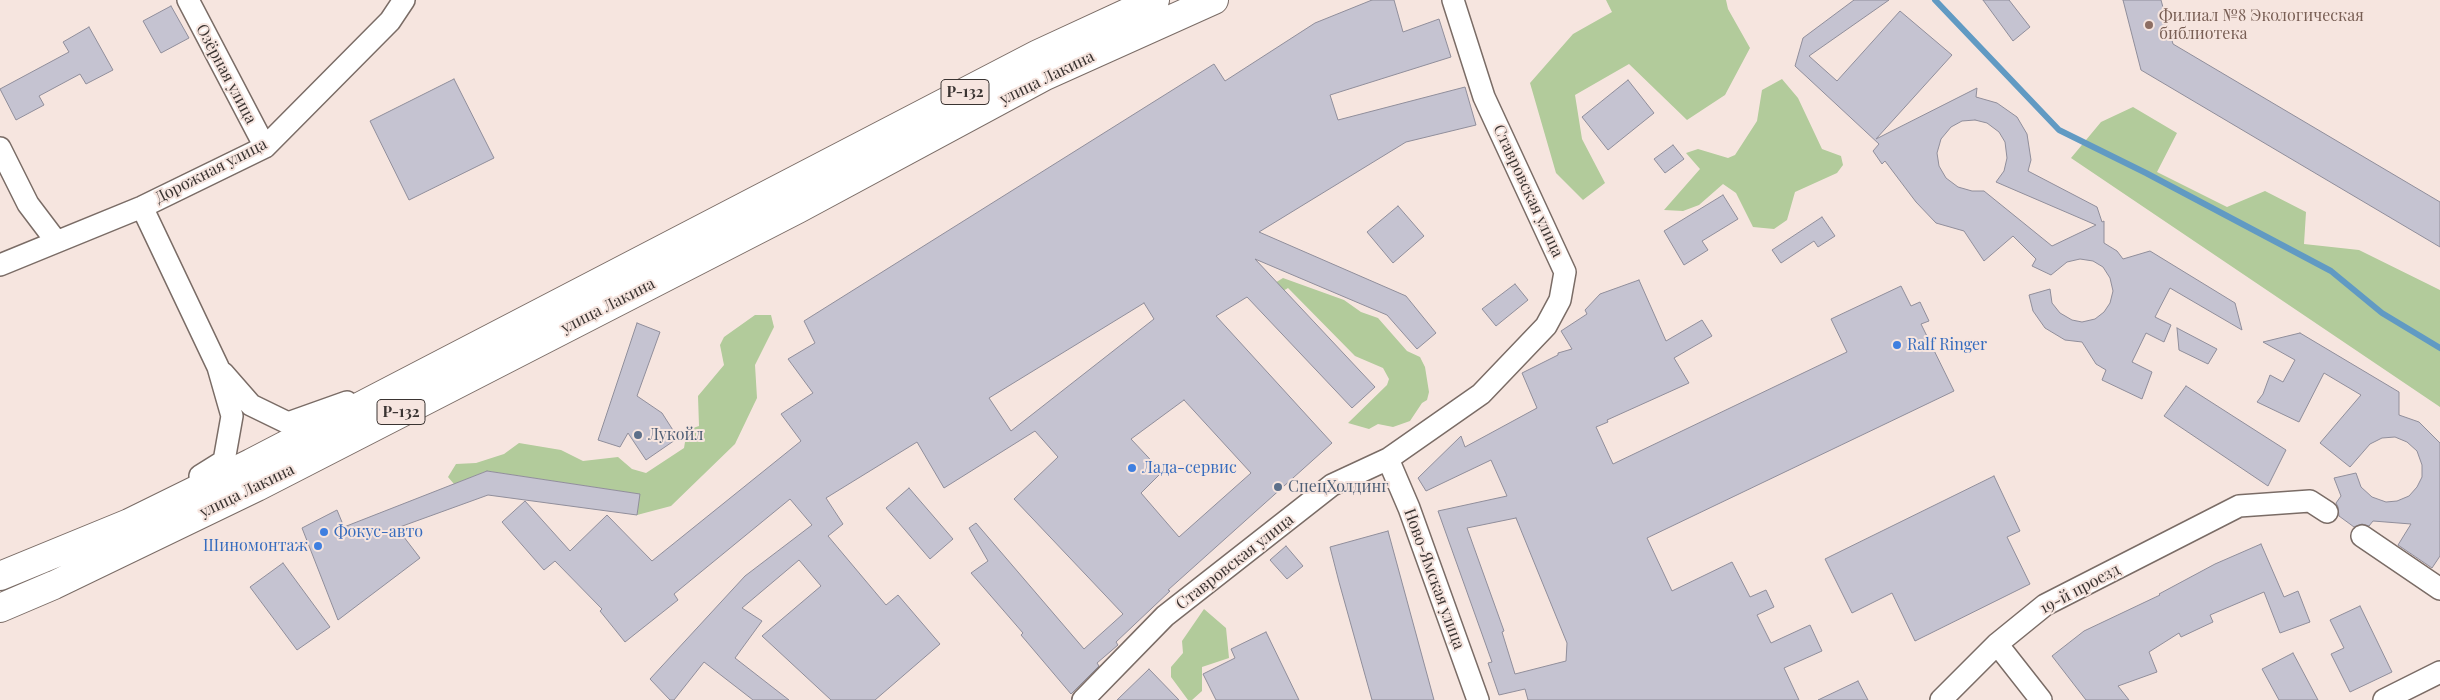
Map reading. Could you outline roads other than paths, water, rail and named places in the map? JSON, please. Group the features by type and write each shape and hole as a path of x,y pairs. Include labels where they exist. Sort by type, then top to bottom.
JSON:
{"highway":[{"name":"улица Лакина","path":"0,576 128,523 406,383 1038,54 1155,0"},
{"name":"улица Лакина","path":"0,608 54,585 265,483 798,209 1045,76 1214,0"}],"street":[{"name":"Озёрная улица","path":"188,0 265,147"},
{"name":"Дорожная улица","path":"0,265 142,207 265,147 390,21 404,0"},
{"name":"Ставровская улица","path":"1083,700 1165,616 1332,485 1388,459 1481,394 1546,326 1560,300 1565,272 1484,97 1453,0"},
{"path":"0,148 28,204 56,242"},
{"path":"128,523 224,461 232,416 218,367 142,207"},
{"path":"218,367 251,405 288,423 371,393 406,383"},
{"name":"Ново-Ямская улица","path":"1388,459 1409,508 1478,700"},
{"name":"19-й проезд","path":"1941,700 1997,644 2045,605 2239,506 2310,501 2327,512"},
{"path":"2362,536 2440,589"},
{"path":"1997,644 2041,700"},
{"path":"2384,700 2440,672"}],"waterway":[{"path":"1935,0 2059,130 2146,173 2331,271 2382,313 2440,348"}],"place":[{"name":"Филиал №8 Экологическая библиотека","path":"2149,25"},
{"name":"Ralf Ringer","path":"1897,345"},
{"name":"Лукойл","path":"638,435"},
{"name":"Лада-сервис","path":"1132,468"},
{"name":"СпецХолдинг","path":"1278,487"},
{"name":"Фокус-авто","path":"324,532"},
{"name":"Шиномонтаж","path":"318,546"}]}
